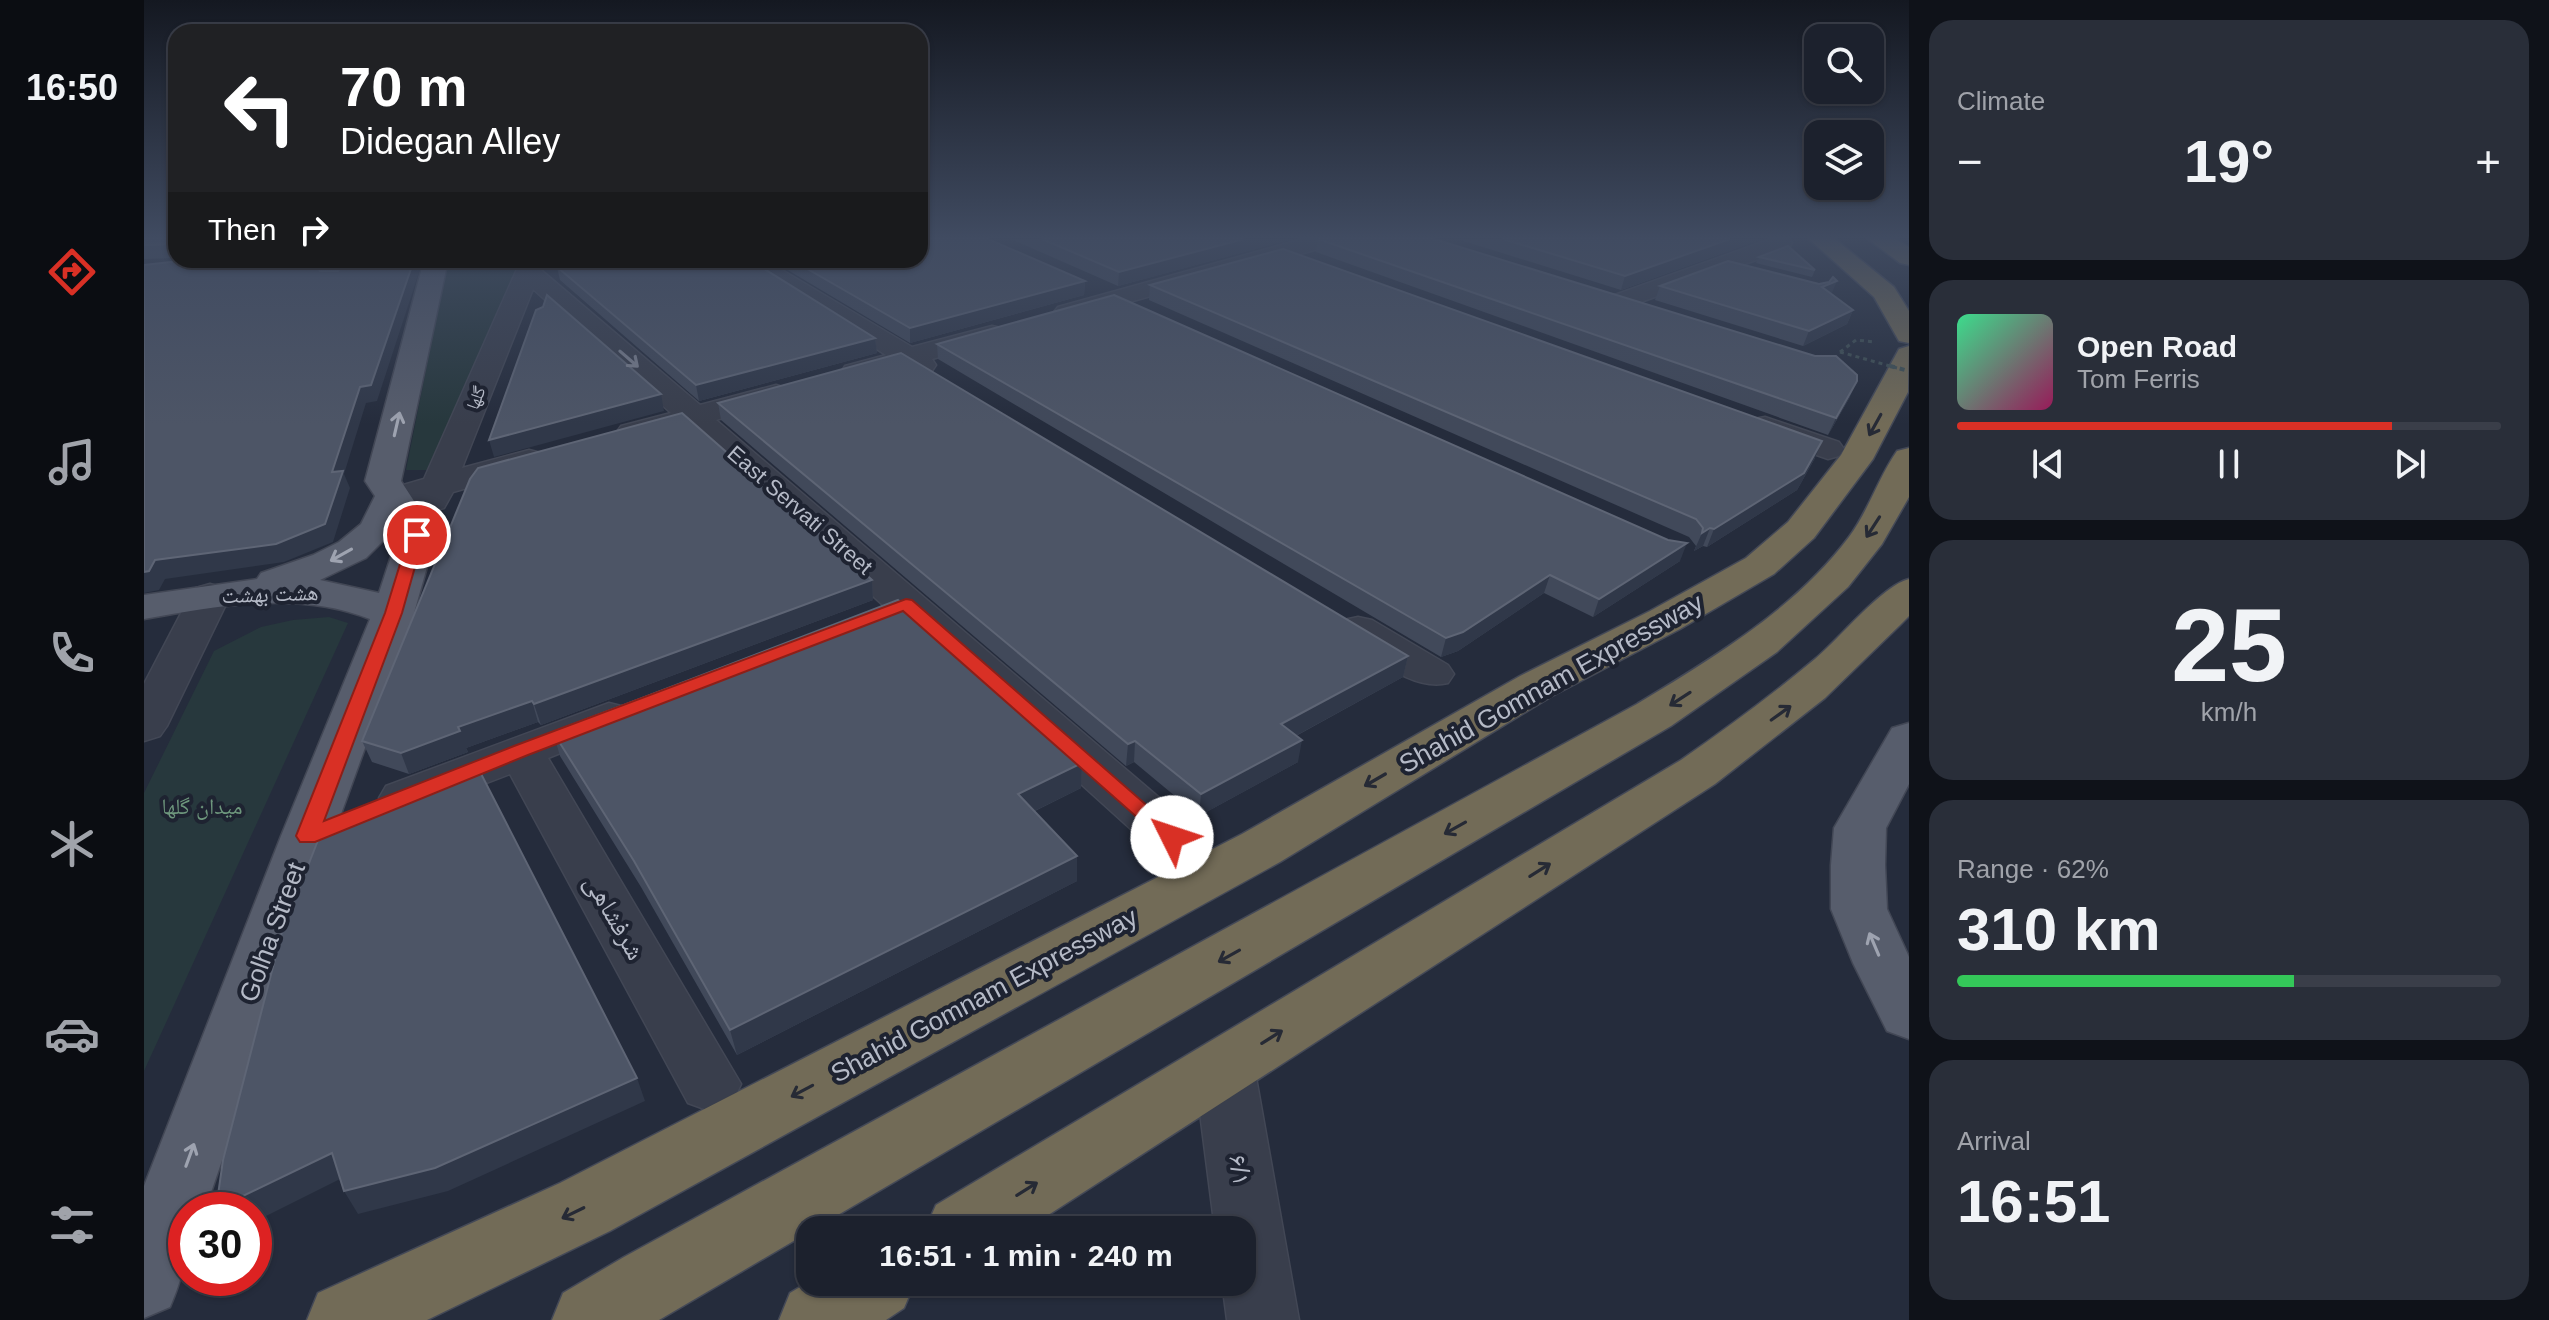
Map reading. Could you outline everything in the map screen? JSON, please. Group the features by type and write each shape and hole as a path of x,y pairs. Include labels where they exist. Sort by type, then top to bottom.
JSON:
{"highway":[{"path":"1889,301 1909,335"},
{"name":"Shahid Gomnam Expressway","path":"345,1320 585,1207 1261,848 1536,686 1665,620 1760,566 1801,530 1856,459 1893,392 1909,355"},
{"path":"590,1320 1641,723 1711,679 1794,615 1855,555 1882,513 1909,458"},
{"path":"983,1216 1698,772 1791,706 1848,654 1909,591"},
{"path":"817,1320 856,1296"}],"main road":[{"path":"252,589 299,574 355,547 375,531 404,517 383,481 426,301"},
{"name":"Golha Street","path":"144,1281 307,836 393,613 404,517"},
{"name":"هشت بهشت","path":"144,607 252,589 332,592 361,598 393,613"},
{"path":"1909,739 1860,828 1858,865 1859,909 1882,963 1909,1013"}],"street":[{"name":"گلها","path":"404,517 440,484 516,301"},
{"name":"East Servati Street","path":"569,301 694,416 1172,837"},
{"path":"815,301 949,381"},
{"path":"1043,319 1109,301"},
{"path":"1123,301 1160,318"},
{"path":"1621,301 1667,315"},
{"path":"832,378 1013,328"},
{"path":"604,440 801,387"},
{"path":"1740,417 1828,449"},
{"path":"440,484 559,452"},
{"path":"144,726 210,596"},
{"path":"861,621 906,604"},
{"path":"1325,609 1433,674"},
{"path":"307,836 639,705"},
{"name":"شرفشاهی","path":"521,751 710,1084"},
{"name":"۶/۱","path":"1224,1066 1263,1320"}],"path":[{"path":"1856,340 1840,352 1909,371"}],"green space":[{"path":"440,301 504,301 427,470 406,470"},
{"name":"میدان گلها","path":"329,617 348,623 144,1071 144,793 214,651 261,627"}],"building":[{"path":"144,301 400,301 371,385 360,387 332,472 343,471 325,524 276,544 155,560 149,571 144,572"},
{"path":"545,301 553,301 661,394 489,440 536,310 543,307"},
{"path":"597,301 815,301 875,338 696,385"},
{"path":"862,301 1012,301 910,328"},
{"path":"1094,301 1127,301 1668,540 1687,543 1599,599 1550,575 1463,632 1446,638 937,344"},
{"path":"1186,301 1428,301 1822,441 1804,473 1714,529 1702,533 1703,528 1696,519"},
{"path":"1496,301 1635,301 1815,356 1836,356 1857,375 1857,381 1836,418"},
{"path":"1708,301 1840,301 1853,310 1809,331"},
{"path":"901,353 1408,656 1281,724 1302,740 1201,794 1135,741 1128,744 718,403"},
{"path":"682,413 872,580 534,704 532,701 458,727 460,731 401,753 362,741 470,479 478,468"},
{"path":"898,600 1082,763 1018,794 1077,856 730,1030 634,861 553,732"},
{"path":"476,764 637,1078 435,1168 344,1191 332,1153 251,1192 218,1192 223,1160 282,932 324,825 465,773 459,771"}],"route":[{"path":"417,535 393,613 307,836 906,604 1172,837"}]}
